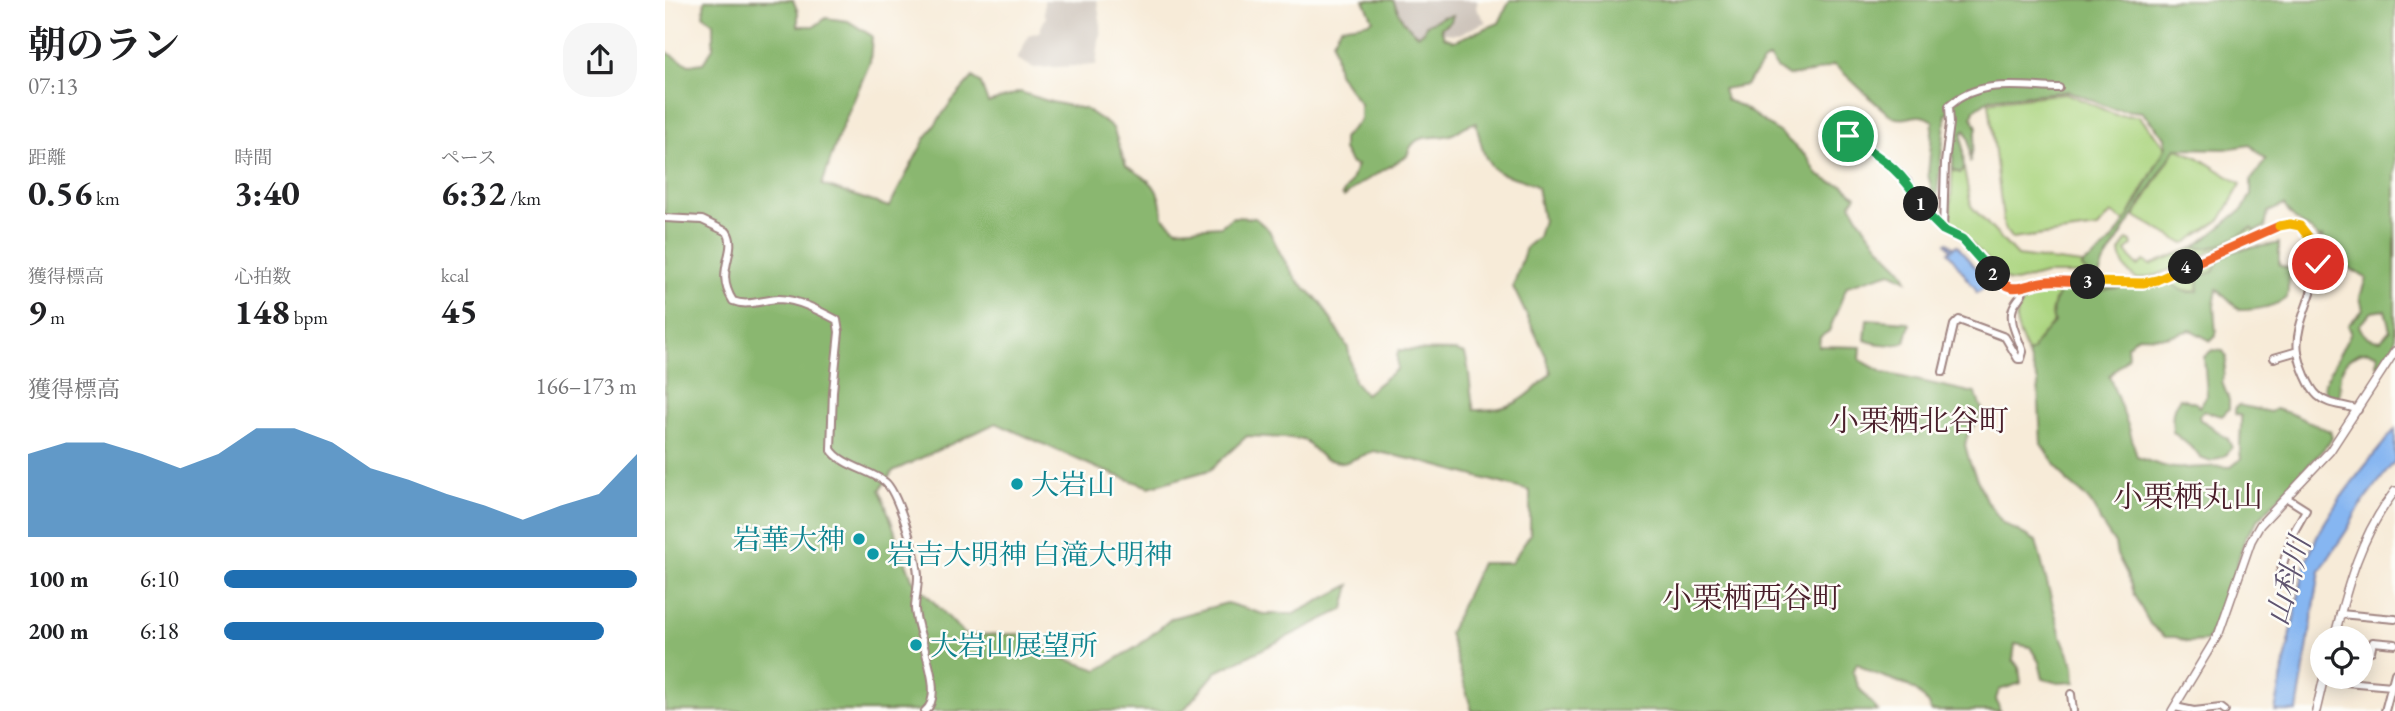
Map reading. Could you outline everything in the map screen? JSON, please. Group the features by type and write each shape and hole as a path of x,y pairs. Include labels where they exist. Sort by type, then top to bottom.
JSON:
{"street":[{"path":"1943,230 1949,106 1958,97 1984,86 2059,88"},
{"path":"1845,135 1892,166 1908,182 1929,216 1943,230 1962,239 2001,284 2024,288 2048,281 2143,283 2157,280 2278,226 2300,226 2314,244 2318,264 2300,329 2298,351 2315,395 2324,401 2358,410"},
{"path":"665,218 702,220 727,232 731,243 725,268 725,282 733,301 747,303 783,299 837,320 839,332 831,449 833,454 886,482 907,526 918,577 915,609 930,669 933,700 931,707 925,711"},
{"path":"1943,372 1954,325 1959,320 2005,337 2015,356 2021,359 2024,352 2011,317 2024,288"},
{"path":"2274,358 2298,351"},
{"path":"2225,711 2221,708 2186,711 2171,709 2219,634 2251,541 2260,525 2330,451 2395,351"},
{"path":"2337,626 2346,589 2362,547 2386,502 2395,491"},
{"path":"2278,580 2276,571 2306,510 2287,498"},
{"path":"2340,614 2395,619"},
{"path":"2373,642 2395,644"},
{"path":"2385,711 2395,673"},
{"path":"2373,684 2392,686"},
{"path":"2316,711 2321,689"},
{"path":"2071,694 2073,711"}],"shaded area":[{"path":"1044,0 1097,0 1101,26 1096,65 1034,68 1017,59 1029,35 1041,31 1046,17"},
{"path":"1390,0 1478,0 1476,8 1486,22 1459,34 1428,32 1416,38 1407,33"}],"green space":[{"path":"705,0 793,0 798,12 798,26 815,26 826,18 848,21 872,36 870,62 838,137 822,185 889,207 925,139 973,77 981,84 988,103 1020,92 1085,109 1113,128 1126,166 1153,186 1160,198 1163,217 1177,229 1221,226 1233,217 1255,218 1269,230 1297,280 1321,303 1348,348 1354,381 1365,394 1397,369 1399,350 1455,351 1465,354 1474,410 1487,410 1517,402 1551,373 1546,356 1513,287 1526,247 1538,237 1543,220 1537,187 1494,169 1483,151 1476,123 1450,135 1418,140 1407,156 1360,184 1344,197 1342,195 1357,165 1351,164 1343,150 1343,138 1360,120 1360,104 1338,73 1333,41 1341,27 1373,20 1364,0 1393,0 1403,21 1417,35 1423,32 1426,25 1453,15 1451,21 1441,28 1444,37 1454,41 1499,23 1510,0 2395,0 2395,343 2380,366 2376,364 2378,355 2367,352 2356,354 2343,367 2339,395 2335,398 2325,392 2324,384 2351,332 2348,325 2363,310 2360,297 2366,278 2335,260 2326,258 2322,237 2320,239 2297,221 2284,205 2268,212 2265,227 2255,231 2252,228 2217,246 2195,247 2244,208 2251,194 2251,180 2266,160 2250,145 2225,149 2176,148 2103,264 2099,276 2094,277 2082,268 2083,264 2097,255 2121,228 2166,147 2165,137 2142,112 2113,109 2069,91 1990,99 1974,110 1972,117 1977,127 1970,163 1969,139 1965,130 1962,133 1964,169 1960,173 1953,170 1953,127 1956,111 1946,114 1936,204 1928,175 1933,121 1922,116 1901,119 1891,116 1834,65 1811,73 1788,76 1769,58 1746,85 1723,89 1726,100 1741,106 1780,133 1807,157 1818,175 1843,185 1856,196 1851,204 1865,228 1900,267 1907,280 1891,272 1847,286 1829,331 1820,337 1819,346 1861,347 1860,360 1884,373 1975,393 1982,409 1978,422 1969,430 1965,445 1970,463 1986,500 2003,523 2036,541 2061,636 2074,666 2075,682 2058,683 2043,679 2039,662 2030,647 2015,644 2013,660 2019,667 2021,683 1999,690 1996,699 2000,711 1931,711 1925,700 1908,686 1867,670 1857,663 1853,672 1859,688 1878,711 1472,711 1449,633 1481,563 1511,563 1530,535 1530,491 1374,451 1344,463 1324,459 1303,439 1247,436 1210,470 1149,487 1099,469 996,423 893,471 880,490 912,579 965,635 1027,634 1060,657 1098,670 1138,646 1172,618 1227,603 1263,614 1294,614 1350,585 1344,609 1216,672 1183,711 665,711 665,51 689,65 703,63 713,48 713,23 703,15","holes":["2385,310 2390,330 2381,340 2377,340 2365,335 2359,325 2372,312"]},
{"path":"2066,93 2116,115 2139,116 2166,147 2125,222 2111,213 2098,228 2012,239 2004,228 1989,102"},
{"path":"1954,135 1953,170 1960,173 1964,169 1971,206 2017,256 2083,264 2082,268 2090,274 2045,274 2016,282 2008,281 1950,224"},
{"path":"2176,148 2197,157 2241,184 2221,219 2184,244 2135,216"},
{"path":"2252,228 2255,231 2252,234 2157,275 2137,279 2127,271 2121,257 2120,252 2127,240 2132,246 2126,251 2137,266 2144,261 2150,265 2195,247 2217,246"},
{"path":"2279,243 2279,265 2290,269 2287,298 2264,307 2239,310 2217,289 2214,306 2216,336 2211,341 2191,330 2165,337 2138,336 2127,346 2128,357 2109,376 2137,457 2160,465 2175,468 2231,467 2241,459 2241,416 2235,414 2238,405 2289,413 2330,431 2332,438 2245,538 2224,606 2207,641 2188,642 2176,637 2165,637 2150,624 2134,595 2115,544 2096,510 2085,496 2068,482 2041,444 2038,382 2027,353 2033,351 2036,343 2054,322 2053,305 2062,289 2092,294 2108,289 2153,284 2166,279 2184,291 2198,291 2199,276 2213,272 2217,263 2231,252"},
{"path":"2222,256 2216,262 2213,272 2203,279 2198,291 2181,292 2166,279"},
{"path":"2043,286 2133,287 2108,289 2092,294 2077,291 2054,300 2051,313 2054,322 2036,343 2033,351 2027,353 2016,316 2025,300"},
{"path":"1867,319 1910,324 1905,342 1885,344 1865,340"},
{"path":"2212,350 2223,351 2227,357 2222,382 2229,400 2229,409 2222,416 2203,411 2199,416 2200,420 2228,439 2232,448 2226,455 2211,462 2200,458 2173,432 2172,418 2180,398 2196,403 2199,407 2207,395 2204,357"}],"water":[{"path":"1946,243 1953,248 1957,245 1989,285 1977,293 1948,252 1951,250"},
{"path":"2395,429 2395,461 2360,506 2320,571 2297,711 2275,711 2304,569 2320,530 2355,478"}],"place":[{"name":"大岩山","path":"1017,484"},
{"name":"岩華大神","path":"859,539"},
{"name":"岩吉大明神 白滝大明神","path":"873,554"},
{"name":"大岩山展望所","path":"916,645"}],"district":[{"name":"小栗栖北谷町","path":"1919,420"},
{"name":"小栗栖丸山","path":"2188,496"},
{"name":"小栗栖西谷町","path":"1752,597"}],"route":[{"path":"1848,136 1892,166 1908,182 1929,216 1943,230 1962,239 2001,284 2013,288 2019,289 2048,281 2143,283 2157,280 2278,226 2290,224 2300,226 2314,244 2318,264"}],"water label":[{"name":"山科川","path":"2288,581"}]}
